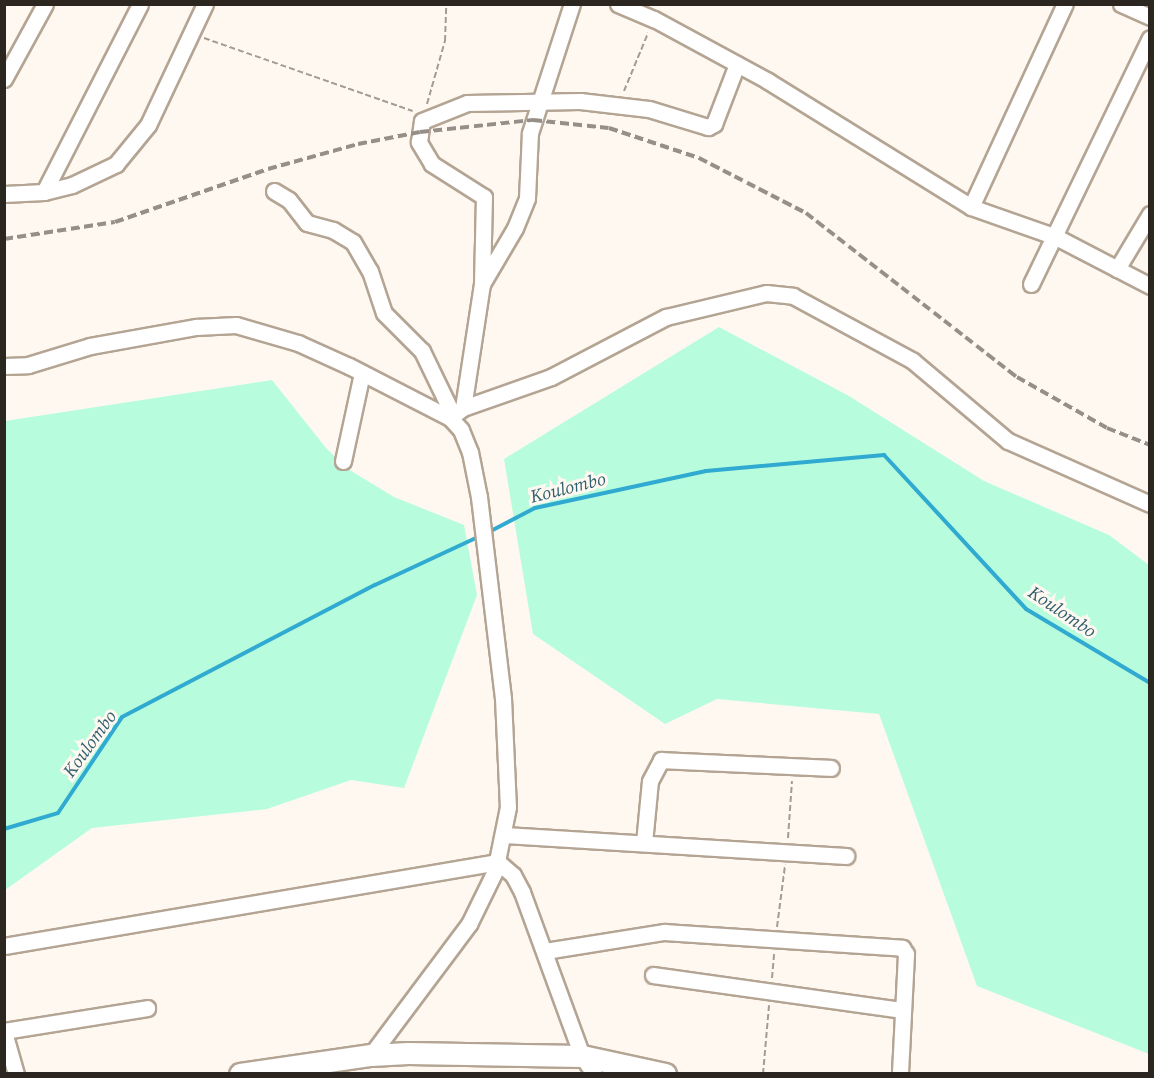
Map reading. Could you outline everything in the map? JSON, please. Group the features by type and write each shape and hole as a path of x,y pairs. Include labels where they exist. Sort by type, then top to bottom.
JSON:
{"street":[{"path":"4,79 45,4"},
{"path":"44,192 140,4"},
{"path":"4,194 44,192 72,185 116,164 148,124 193,34 205,4"},
{"path":"482,284 515,228 527,198 527,145 538,101 572,4"},
{"path":"618,4 654,19 737,64 971,207 1056,237 1149,286"},
{"path":"971,207 1065,4"},
{"path":"1121,4 1149,17"},
{"path":"1031,284 1056,237 1149,38"},
{"path":"455,414 482,284 484,197 432,164 423,154 419,142 422,121 468,103 538,101 618,105 712,126 737,64"},
{"path":"274,190 289,200 307,223 333,230 353,242 370,271 384,314 422,351 455,414 468,446 479,497 507,739 508,807 498,862 469,924 371,1055"},
{"path":"1117,269 1149,214"},
{"path":"4,366 28,364 90,346 218,324 272,334 455,414 551,377 666,317 766,292 794,296 913,361 1008,441 1149,504"},
{"path":"343,461 362,373"},
{"path":"644,843 650,781 661,760 793,764 831,768"},
{"path":"504,835 846,856"},
{"path":"4,946 498,862"},
{"path":"498,862 513,875 522,892 590,1068"},
{"path":"545,951 664,932 775,940 805,939 903,949 900,1074"},
{"path":"654,975 770,994 903,1011"},
{"path":"16,1074 4,1031 147,1008"},
{"path":"240,1074 371,1055 665,1074"}],"path":[{"path":"422,121 445,41 446,4"},
{"path":"618,105 654,19"},
{"path":"193,34 374,99 410,107 422,121"},
{"path":"764,1074 775,940 787,854 793,764"}],"green space":[{"path":"719,327 849,396 984,481 1109,535 1149,565 1149,1054 977,986 879,714 717,699 665,724 533,634 504,459"},
{"path":"272,380 326,448 348,469 394,497 464,525 477,595 404,788 351,780 267,809 92,828 5,890 5,421"}],"waterway":[{"name":"Koulombo","path":"487,533 535,508 706,471 884,455 1026,609 1150,683"},
{"name":"Koulombo","path":"4,829 58,813 122,717 375,585 480,536"}],"railway":[{"path":"4,239 115,222 268,169 358,144 420,132 533,120 609,128 699,158 806,213 1017,377 1107,428 1150,445"}]}
